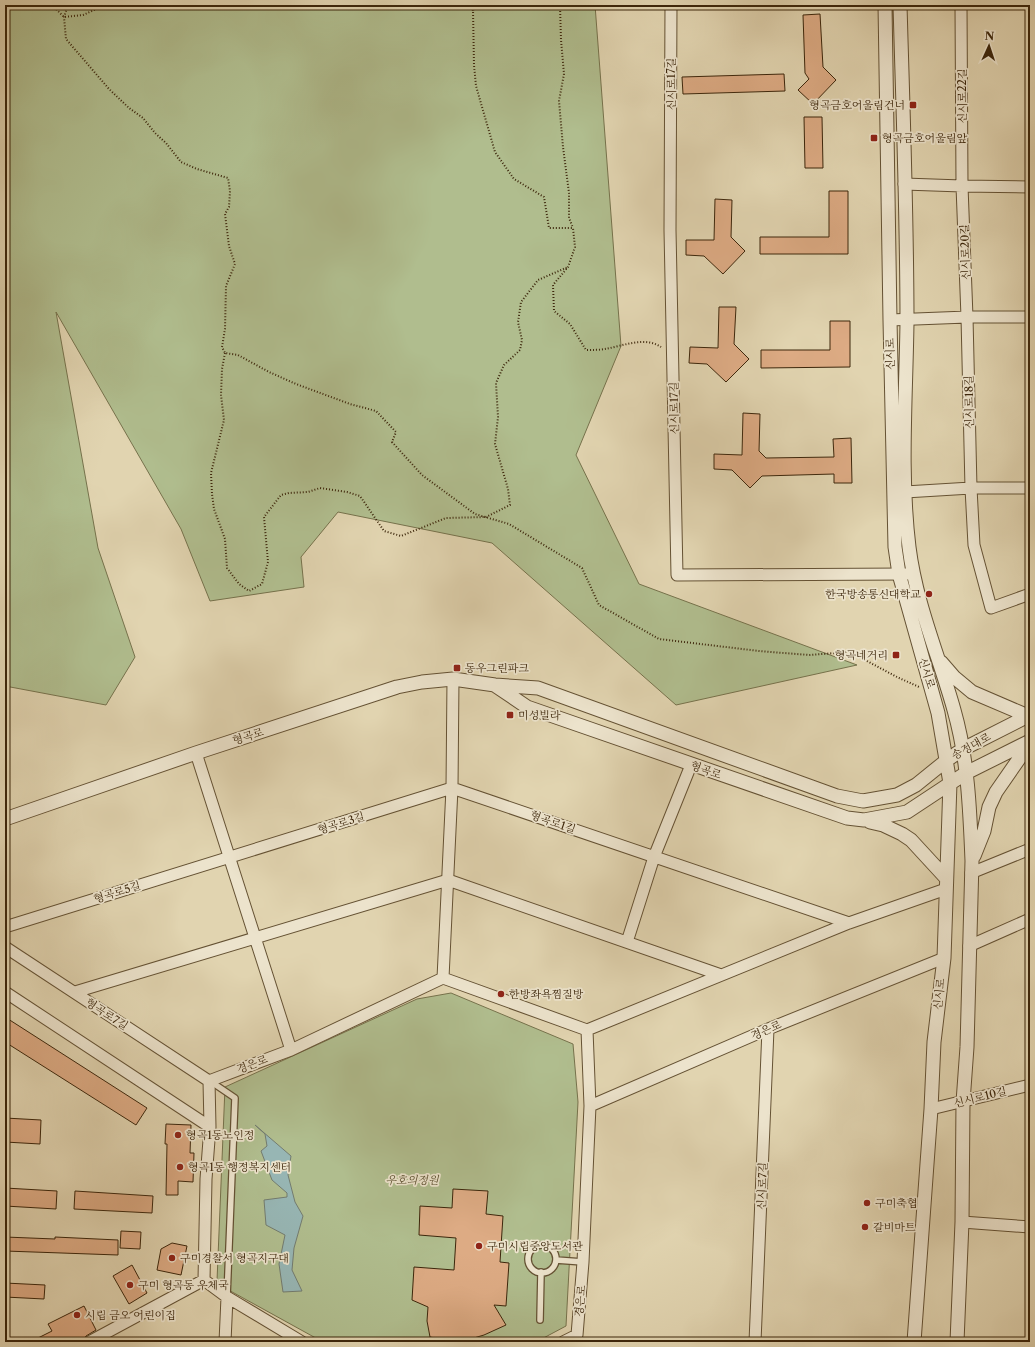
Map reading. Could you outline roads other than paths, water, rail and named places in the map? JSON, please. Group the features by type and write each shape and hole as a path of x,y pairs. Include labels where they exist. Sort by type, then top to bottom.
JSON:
{"street":[{"name":"신시로17길","path":"671,5 670,230 677,575 913,573"},
{"name":"신시로","path":"885,5 895,547 899,574 934,694 950,783 944,958 934,1042 931,1109 914,1342"},
{"name":"신시로","path":"900,5 907,320 905,492 909,546 913,573 936,656 955,711 963,749 972,867 967,1047 963,1102 962,1222 957,1342"},
{"name":"신시로22길","path":"961,5 962,186"},
{"path":"904,184 1030,186"},
{"name":"신시로20길","path":"962,186 967,317"},
{"path":"890,320 967,317 1030,317"},
{"name":"신시로18길","path":"967,317 971,488 974,545 991,608 1030,594"},
{"path":"905,492 971,488 1030,488"},
{"path":"936,656 954,677 972,692 1029,716"},
{"path":"453,679 452,788 443,978 587,1030 946,884 911,840 883,825 864,820"},
{"name":"형곡로","path":"5,819 196,752 396,687 422,682 453,679 495,685 538,688 837,796 863,801 897,795 916,785"},
{"name":"형곡로","path":"495,685 527,707 847,818 864,820 907,812 922,802"},
{"name":"송정대로","path":"916,785 963,749 1029,716"},
{"path":"972,867 984,830 989,807 1007,776 1030,742"},
{"name":"송정대로","path":"922,802 966,773 1030,742"},
{"path":"196,752 290,1050"},
{"path":"627,942 654,857 691,764"},
{"name":"형곡로1길","path":"452,788 654,857"},
{"name":"형곡로3길","path":"229,857 452,788"},
{"path":"972,867 1030,849"},
{"name":"형곡로5길","path":"5,927 229,857"},
{"path":"654,857 849,923"},
{"path":"75,992 448,880 721,975"},
{"path":"969,946 1030,919"},
{"name":"형곡로7길","path":"5,947 209,1081"},
{"name":"경은로","path":"590,1106 768,1029 944,958"},
{"name":"경은로","path":"209,1081 290,1050 443,978"},
{"path":"5,992 210,1128"},
{"name":"신시로7길","path":"756,1342 768,1029"},
{"name":"경은로","path":"563,1342 577,1335 583,1262 590,1106 587,1030"},
{"path":"204,1280 206,1180 210,1128 209,1081"},
{"name":"신시로10길","path":"931,1109 1030,1085"},
{"path":"962,1222 1030,1226"},
{"path":"204,1280 227,1297 302,1342"},
{"path":"89,1342 204,1280"},
{"path":"225,1342 227,1297"}],"lane":[{"path":"209,1081 235,1098 227,1297"},
{"path":"538,1246 547,1246 554,1252 556,1260 552,1268 548,1271 541,1272 535,1271 529,1264 528,1255 538,1246"},
{"path":"556,1260 583,1262"},
{"path":"540,1320 541,1272"}],"water":[{"path":"255,1125 291,1156 288,1175 295,1202 303,1216 294,1248 292,1270 302,1291 283,1292 279,1264 285,1235 266,1225 264,1200 287,1197 287,1193 272,1180 261,1151 267,1146 265,1134"}],"place":[{"name":"형곡금호어울림건너","path":"913,105"},
{"name":"형곡금호어울림앞","path":"874,138"},
{"name":"한국방송통신대학교","path":"929,594"},
{"name":"형곡네거리","path":"896,655"},
{"name":"동우그린파크","path":"457,668"},
{"name":"미성빌라","path":"510,715"},
{"name":"한방좌욕찜질방","path":"501,994"},
{"name":"형곡1동노인정","path":"178,1135"},
{"name":"형곡1동 행정복지센터","path":"180,1167"},
{"name":"구미축협","path":"867,1203"},
{"name":"갈비마트","path":"865,1227"},
{"name":"구미시립중앙도서관","path":"479,1246"},
{"name":"구미경찰서 형곡지구대","path":"172,1258"},
{"name":"구미 형곡동 우체국","path":"130,1285"},
{"name":"시립 금오 어린이집","path":"77,1315"}],"park label":[{"name":"우호의정원","path":"412,1180"}]}
